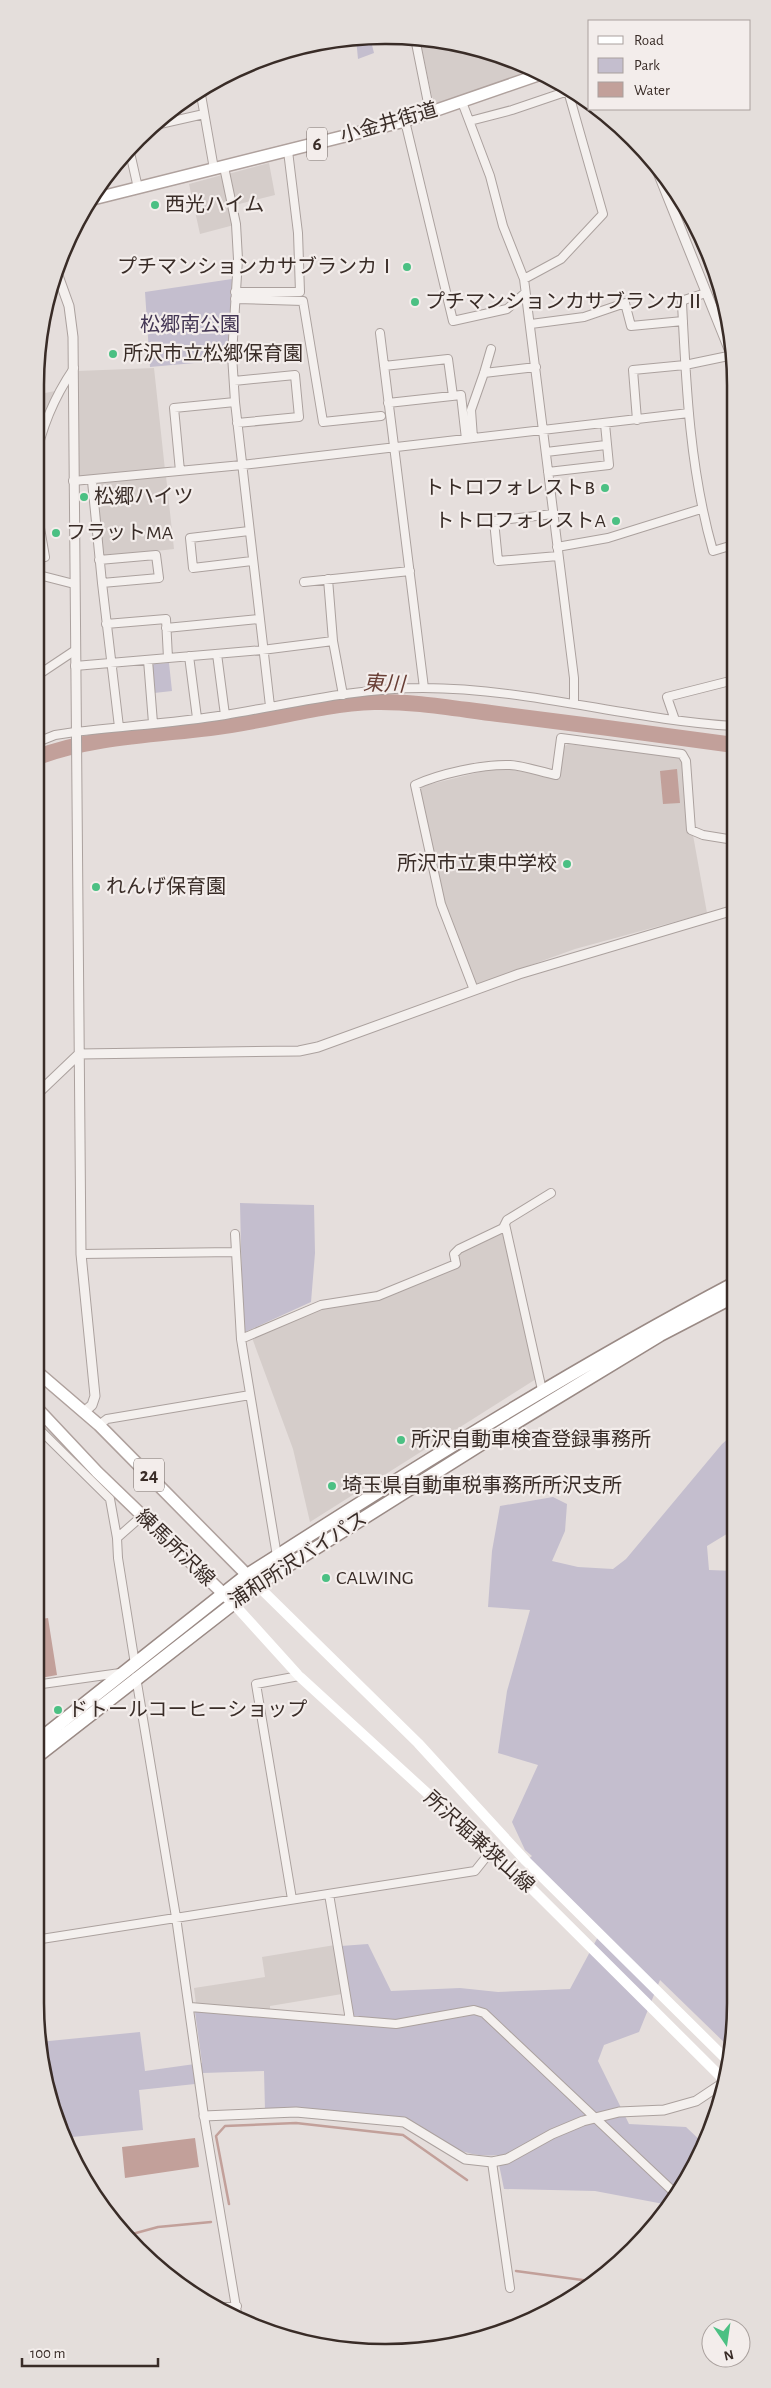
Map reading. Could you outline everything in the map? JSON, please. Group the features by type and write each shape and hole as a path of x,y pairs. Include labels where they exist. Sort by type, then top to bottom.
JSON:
{"highway":[{"name":"浦和所沢バイパス","path":"44,1751 136,1677 227,1598 247,1575 542,1390 643,1331 727,1286"},
{"name":"浦和所沢バイパス","path":"44,1736 123,1673 227,1598 257,1584 660,1335 727,1300"}],"main road":[{"name":"小金井街道","path":"100,197 405,121 532,77"},
{"name":"練馬所沢線","path":"44,1378 99,1425 257,1584"},
{"name":"練馬所沢線","path":"44,1416 97,1472 227,1598"},
{"name":"所沢堀兼狭山線","path":"257,1584 418,1744 532,1868 723,2056"},
{"name":"所沢堀兼狭山線","path":"227,1598 299,1676 491,1851 719,2076"}],"street":[{"path":"416,45 430,113"},
{"path":"470,121 562,94"},
{"path":"201,98 204,114 236,224 238,259 235,296 235,402 262,650 270,706"},
{"path":"524,279 561,260 603,214 572,99"},
{"path":"462,102 490,176 503,226 524,279 574,678 574,703"},
{"path":"168,122 204,114"},
{"path":"405,121 453,321 507,309 526,293"},
{"path":"235,296 300,292 298,233 288,151"},
{"path":"131,158 138,188"},
{"path":"665,188 723,332"},
{"path":"60,282 72,320 74,368 74,651 81,1254 95,1396 92,1405 84,1412"},
{"path":"706,293 684,300 682,303 685,365 701,509 713,551 727,547"},
{"path":"235,296 303,301 323,422 381,416"},
{"path":"531,324 584,317 625,303 631,326 683,321"},
{"path":"380,333 424,688"},
{"path":"470,438 471,410 484,374 490,349"},
{"path":"637,420 633,370 685,365 726,357"},
{"path":"384,366 448,359 452,396"},
{"path":"484,374 536,367"},
{"path":"44,427 52,407 74,368"},
{"path":"234,382 295,375 298,417 237,423"},
{"path":"388,403 461,395 470,438"},
{"path":"180,471 174,408 235,402"},
{"path":"73,481 92,481 393,448 689,413"},
{"path":"548,472 608,465 605,424"},
{"path":"546,452 606,445"},
{"path":"92,481 106,624 119,727"},
{"path":"557,547 608,538 701,509"},
{"path":"553,514 494,520 498,562 558,556"},
{"path":"249,531 190,538 194,568 252,561"},
{"path":"44,551 45,557"},
{"path":"100,560 156,555 158,578 102,584"},
{"path":"304,582 410,570"},
{"path":"44,576 74,584"},
{"path":"328,579 332,641 343,695"},
{"path":"106,624 166,619 168,658"},
{"path":"166,628 259,619"},
{"path":"75,666 262,650 332,641"},
{"path":"44,671 74,651"},
{"path":"217,654 225,715"},
{"path":"189,656 198,718"},
{"path":"148,660 153,723"},
{"path":"675,720 668,697 727,682"},
{"path":"44,739 55,735 225,715 343,695 424,688 484,692 574,703 675,720 727,725"},
{"path":"474,990 441,904 415,786 448,775 492,766 511,765 556,775 560,738 682,754 686,761 691,830 703,836 727,839"},
{"path":"44,1087 79,1054 299,1051 318,1046 519,974 727,912"},
{"path":"241,1339 321,1305 378,1296 456,1264 454,1254 459,1249 503,1228 507,1220 550,1193"},
{"path":"505,1224 542,1390"},
{"path":"235,1234 241,1339 277,1556"},
{"path":"81,1254 235,1252"},
{"path":"99,1425 107,1419 250,1395"},
{"path":"44,1434 110,1499 135,1664"},
{"path":"117,1538 142,1516"},
{"path":"44,1684 123,1673"},
{"path":"292,1899 256,1684 299,1676"},
{"path":"136,1677 190,2007 204,2116 237,2310"},
{"path":"44,1939 475,1871 491,1851"},
{"path":"329,1894 350,2020"},
{"path":"190,2007 396,2024 474,2010 484,2013 671,2190"},
{"path":"204,2116 296,2112 404,2122 454,2154 477,2162 492,2162 507,2159 552,2134 596,2118 619,2112 664,2110 679,2107 696,2101 717,2088"},
{"path":"492,2162 510,2288"},
{"path":"230,2307 237,2306"}],"shaded area":[{"path":"421,46 474,55 524,73 434,105"},
{"path":"269,163 275,195 235,205 228,174"},
{"path":"222,175 234,225 200,234 189,184"},
{"path":"154,368 165,470 95,478 78,476 77,371"},
{"path":"55,391 44,418 44,393"},
{"path":"166,476 174,549 102,557 94,484"},
{"name":"所沢市立東中学校","path":"568,744 681,758 684,762 690,835 693,835 707,913 575,949 478,984 474,983 445,905 419,787 492,769 508,769 557,779 563,747"},
{"path":"503,1228 536,1379 310,1522 293,1449 251,1335 321,1305 378,1296 456,1265 454,1254"},
{"path":"335,1945 342,1994 270,2006 270,2010 196,2004 194,1988 265,1977 262,1957"}],"green space":[{"path":"372,44 374,53 358,59 357,45"},
{"name":"松郷南公園","path":"232,279 228,360 150,367 145,292"},
{"path":"169,663 172,691 154,693 151,667 154,664"},
{"path":"240,1203 314,1205 315,1253 311,1302 243,1333"},
{"path":"727,1440 727,1534 707,1546 709,1570 727,1571 727,2025 725,2043 660,1980 639,2032 604,2045 598,2061 629,2124 686,2127 699,2139 692,2154 662,2204 595,2191 504,2189 497,2155 478,2155 461,2151 405,2118 296,2108 265,2110 264,2071 203,2073 195,2084 139,2090 143,2130 72,2137 55,2091 46,2041 140,2032 145,2071 202,2063 195,2012 199,2010 355,2024 341,1946 368,1944 391,1991 460,1988 498,1992 570,1989 599,1935 526,1861 532,1856 525,1850 512,1822 538,1765 498,1753 507,1691 530,1610 488,1607 492,1551 500,1506 553,1497 567,1504 565,1531 552,1561 578,1567 613,1569 626,1559"}],"water":[{"path":"677,769 680,803 663,804 660,771"},
{"path":"48,1618 57,1675 44,1677 44,1619"},
{"path":"195,2138 199,2167 125,2178 122,2147"}],"waterway":[{"name":"東川","path":"44,755 77,745 99,741 210,728 332,706 374,702 436,706 727,744"},
{"path":"229,2204 216,2136 225,2126 296,2123 403,2135 467,2180"},
{"path":"134,2234 158,2227 211,2222"},
{"path":"516,2271 585,2280"}],"place":[{"name":"西光ハイム","path":"155,205"},
{"name":"プチマンションカサブランカⅠ","path":"407,267"},
{"name":"プチマンションカサブランカⅡ","path":"415,302"},
{"name":"所沢市立松郷保育園","path":"113,354"},
{"name":"トトロフォレストB","path":"605,488"},
{"name":"松郷ハイツ","path":"84,497"},
{"name":"トトロフォレストA","path":"616,521"},
{"name":"フラットMA","path":"56,533"},
{"name":"所沢市立東中学校","path":"567,864"},
{"name":"れんげ保育園","path":"96,887"},
{"name":"所沢自動車検査登録事務所","path":"401,1440"},
{"name":"埼玉県自動車税事務所所沢支所","path":"332,1486"},
{"name":"CALWING","path":"326,1578"},
{"name":"ドトールコーヒーショップ","path":"58,1710"}]}
